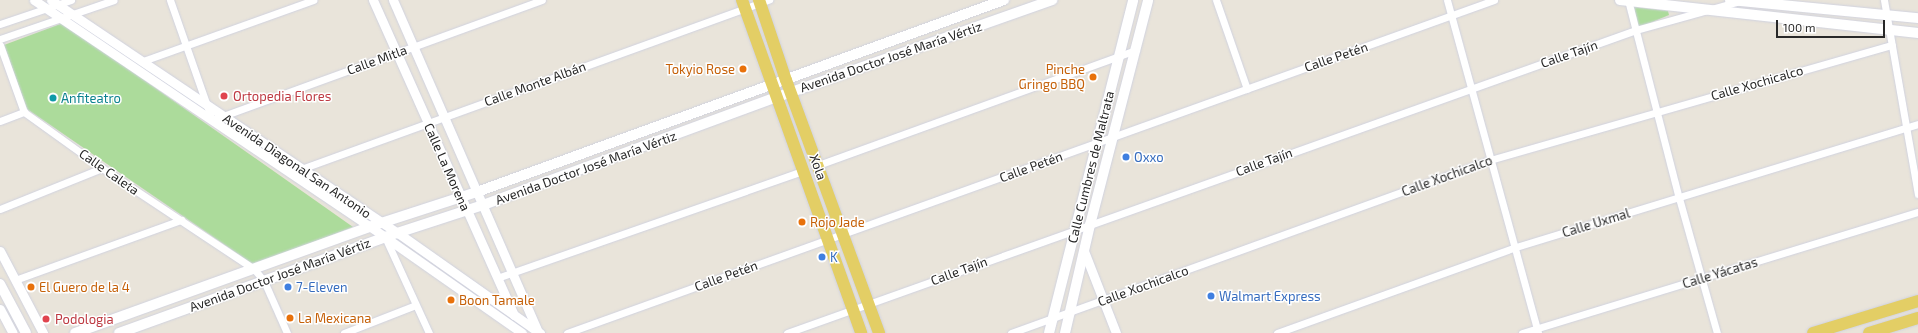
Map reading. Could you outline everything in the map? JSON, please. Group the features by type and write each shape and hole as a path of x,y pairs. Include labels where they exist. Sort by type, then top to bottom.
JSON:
{"main road":[{"name":"Avenida Doctor José María Vértiz","path":"75,333 381,223 477,192 1004,0"},
{"name":"Avenida Doctor José María Vértiz","path":"119,333 385,237 467,211 777,97 1052,0"},
{"name":"Calle Cumbres de Maltrata","path":"1049,333 1133,0"},
{"name":"Calle Cumbres de Maltrata","path":"1065,333 1090,225 1148,0"},
{"path":"1625,0 1918,33"},
{"path":"1738,0 1918,18"},
{"name":"Xola","path":"763,1 786,80 879,333"},
{"name":"Xola","path":"744,4 861,333"},
{"path":"0,284 26,333"},
{"path":"1813,333 1918,301"},
{"path":"1869,333 1918,318"}],"street":[{"name":"Avenida Diagonal San Antonio","path":"34,0 385,237 522,333"},
{"path":"0,24 47,8 55,2 71,0"},
{"path":"0,39 114,0"},
{"path":"170,0 212,120"},
{"path":"143,61 314,0"},
{"name":"Calle La Morena","path":"374,0 522,333"},
{"name":"Calle La Morena","path":"393,0 539,332"},
{"name":"Calle Mitla","path":"212,120 542,0"},
{"path":"1216,0 1248,89"},
{"path":"1447,0 1538,330"},
{"name":"Calle Petén","path":"567,333 1494,0"},
{"path":"1625,0 1636,30 1678,198 1702,278 1716,333"},
{"name":"Calle Tajín","path":"787,333 1636,30 1738,0"},
{"path":"1884,0 1905,128 1918,194"},
{"name":"Calle Monte Albán","path":"301,169 428,123 744,4 763,1"},
{"name":"Avenida Diagonal San Antonio","path":"55,2 381,223 398,233 539,332"},
{"path":"0,45 24,112 0,121"},
{"name":"Calle Xochicalco","path":"1011,333 1490,160 1892,45"},
{"path":"818,165 1136,50"},
{"name":"Calle Caleta","path":"24,112 102,168 254,269 264,281 287,333"},
{"name":"Calle Uxmal","path":"1277,333 1516,247 1918,124"},
{"path":"0,209 102,168"},
{"path":"497,278 803,171"},
{"name":"Calle Yácatas","path":"1522,333 1538,330 1918,212"},
{"path":"15,280 180,220"},
{"path":"385,237 429,333"},
{"path":"0,251 43,333"},
{"path":"1084,251 1116,333"},
{"path":"344,333 416,305"},
{"path":"0,309 13,333"}],"green space":[{"path":"1634,7 1668,11 1669,15 1638,28"},
{"path":"63,23 353,227 254,265 27,109 4,45"}],"place":[{"name":"Tokyio Rose","path":"743,69"},
{"name":"Pinche Gringo BBQ","path":"1093,77"},
{"name":"Ortopedia Flores","path":"224,96"},
{"name":"Anfiteatro","path":"53,98"},
{"name":"Oxxo","path":"1126,157"},
{"name":"Rojo Jade","path":"802,222"},
{"name":"K","path":"822,257"},
{"name":"El Guero de la 4","path":"31,287"},
{"name":"7-Eleven","path":"288,287"},
{"name":"Walmart Express","path":"1211,296"},
{"name":"Boon Tamale","path":"451,300"},
{"name":"La Mexicana","path":"290,318"},
{"name":"Podologia","path":"46,319"}]}
